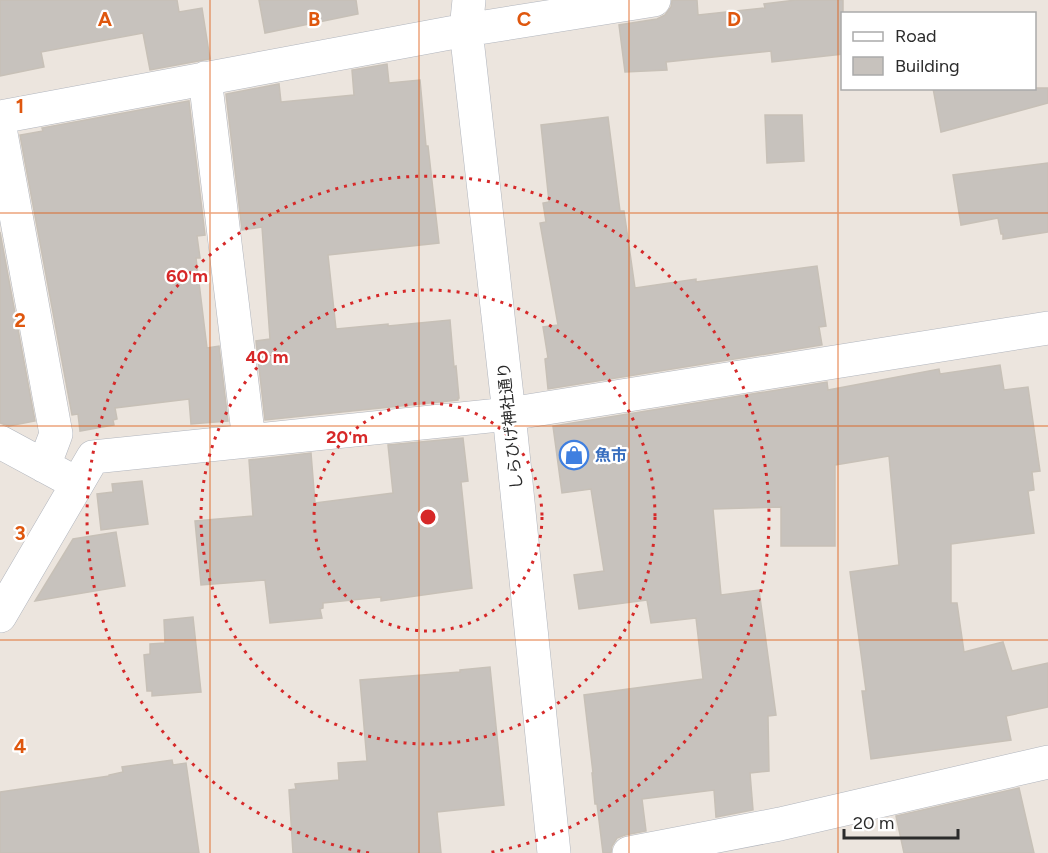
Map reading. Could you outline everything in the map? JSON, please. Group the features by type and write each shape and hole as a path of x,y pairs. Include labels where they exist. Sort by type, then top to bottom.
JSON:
{"street":[{"path":"0,117 205,78 468,15 654,0"},
{"name":"しらひげ神社通り","path":"468,15 554,853"},
{"path":"205,78 249,441"},
{"path":"1,145 56,434 44,466"},
{"path":"0,616 93,457 509,414 1048,328"},
{"path":"0,442 78,484"},
{"path":"629,853 780,824 1048,762"}],"building":[{"path":"0,0 177,0 179,12 202,8 210,59 150,70 143,33 41,52 44,67 0,76"},
{"path":"259,0 356,0 358,14 265,33"},
{"path":"672,0 697,0 698,15 765,8 764,4 796,0 843,0 841,54 772,62 771,51 666,62 667,70 625,72 619,25 657,19 665,15 671,7"},
{"path":"387,64 389,83 420,80 439,243 328,255 336,329 450,320 459,398 458,400 265,420 256,341 270,339 262,227 242,230 226,94 279,84 281,102 354,95 352,70"},
{"path":"1048,88 1048,103 941,132 933,90"},
{"path":"189,101 205,235 197,236 200,258 196,258 207,348 219,346 228,421 191,424 189,399 115,408 117,419 113,420 114,425 80,431 78,414 72,415 20,135 43,131 42,128"},
{"path":"765,115 802,115 804,161 767,163"},
{"path":"608,117 620,211 624,211 635,288 817,266 826,326 819,327 822,345 548,389 545,359 548,358 543,327 558,325 540,223 546,222 543,203 549,202 541,125"},
{"path":"1048,163 1048,232 1003,239 998,218 961,225 953,175"},
{"path":"0,232 35,421 9,426 0,423"},
{"path":"1000,365 1004,390 1028,387 1040,471 1032,472 1034,490 1028,491 1034,533 951,544 951,603 957,603 964,652 1003,642 1012,671 1048,663 1048,707 1006,716 1011,740 871,759 862,691 866,691 850,572 899,565 889,456 835,465 835,546 781,546 781,507 713,509 721,595 759,590 776,715 768,716 769,771 750,773 753,810 716,817 714,790 642,799 646,831 617,838 611,853 603,853 597,804 595,804 584,695 703,679 696,618 651,623 647,600 579,609 574,575 604,571 591,489 562,493 553,426 827,382 828,390 939,369 940,374"},
{"path":"463,438 468,481 461,482 472,588 381,601 381,597 323,603 323,608 320,609 322,618 270,623 265,580 201,585 195,521 253,516 249,460 311,453 315,503 393,493 388,445"},
{"path":"142,481 148,524 101,530 97,494 113,492 112,484"},
{"path":"116,532 125,586 35,601 73,539"},
{"path":"193,617 201,692 152,696 152,691 147,691 144,655 150,654 150,644 165,643 164,620"},
{"path":"490,667 504,805 437,812 441,853 293,853 289,790 296,789 295,784 339,780 338,763 367,761 360,680 460,672 460,670"},
{"path":"172,760 173,765 186,763 199,853 0,853 0,792 109,776 123,772 122,767"},
{"path":"1019,788 1034,853 904,853 896,816"}],"place":[{"name":"魚市","path":"574,455"}]}
